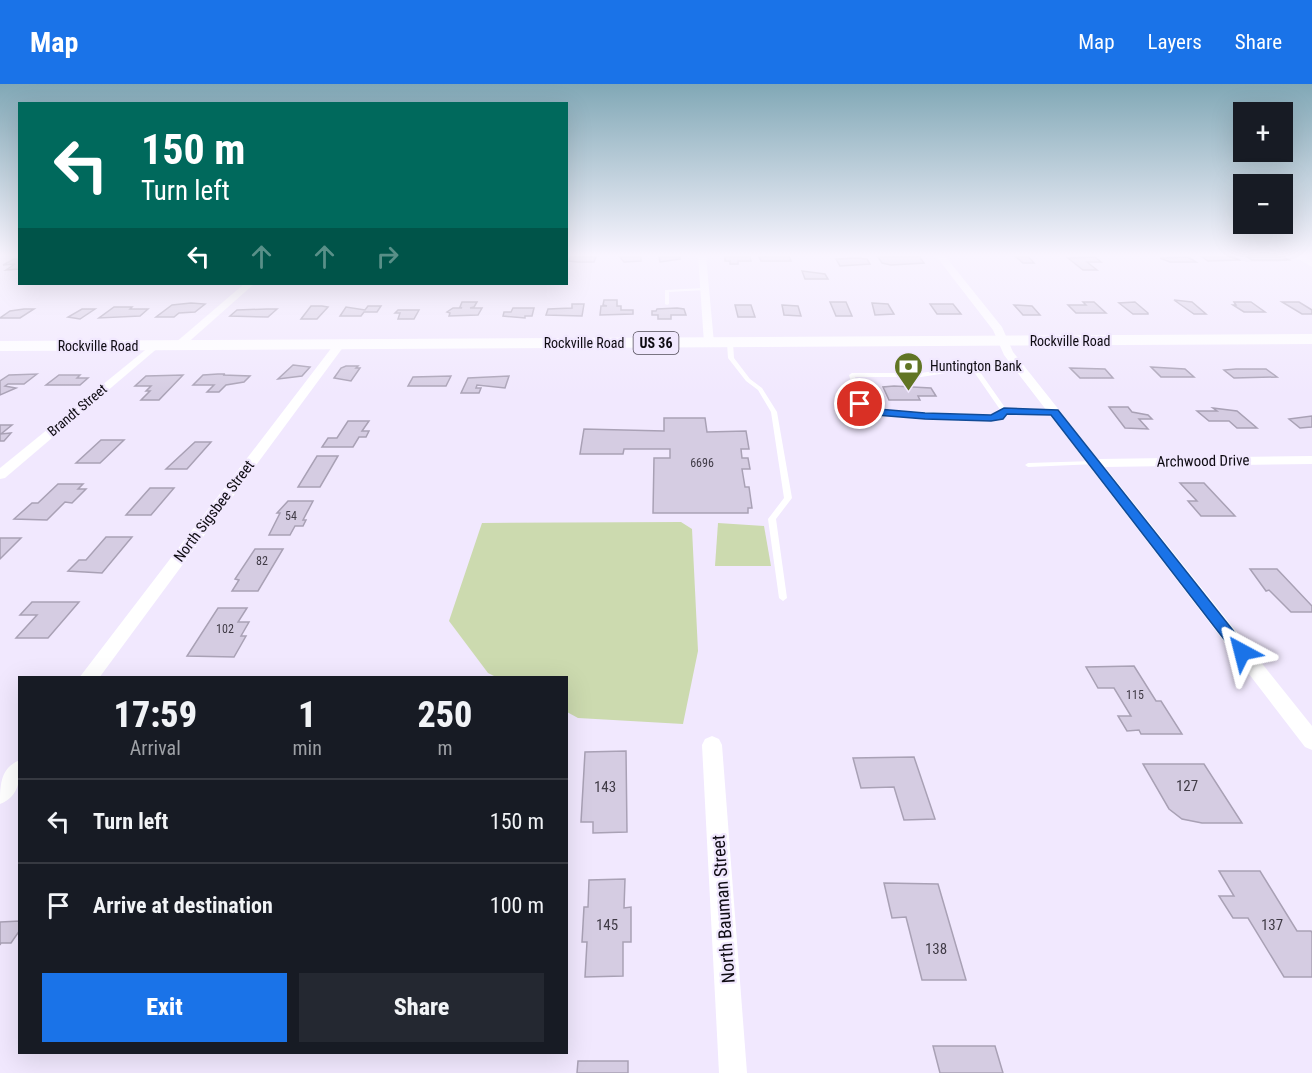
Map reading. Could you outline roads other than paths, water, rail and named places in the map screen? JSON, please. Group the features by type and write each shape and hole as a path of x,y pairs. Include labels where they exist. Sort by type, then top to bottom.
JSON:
{"main road":[{"name":"Rockville Road","path":"0,346 1312,339"}],"street":[{"path":"180,345 228,302"},
{"path":"705,302 709,343"},
{"path":"977,302 998,329 1006,350 1312,741"},
{"name":"North Sigsbee Street","path":"90,676 340,344"},
{"name":"Brandt Street","path":"0,475 155,345"},
{"name":"Archwood Drive","path":"1094,463 1312,460"},
{"name":"North Bauman Street","path":"712,745 733,1073"},
{"path":"0,794 18,772"}],"lane":[{"path":"730,343 731,358 748,380 760,389 774,412 788,498 772,519 783,598"},
{"path":"1004,411 999,417 991,418 876,412 860,404 852,375 921,375 974,367 1019,367"},
{"path":"974,367 1004,411"},
{"path":"1004,411 1054,412"},
{"path":"1028,465 1094,463"}],"place":[{"name":"Huntington Bank","path":"909,392"}]}
